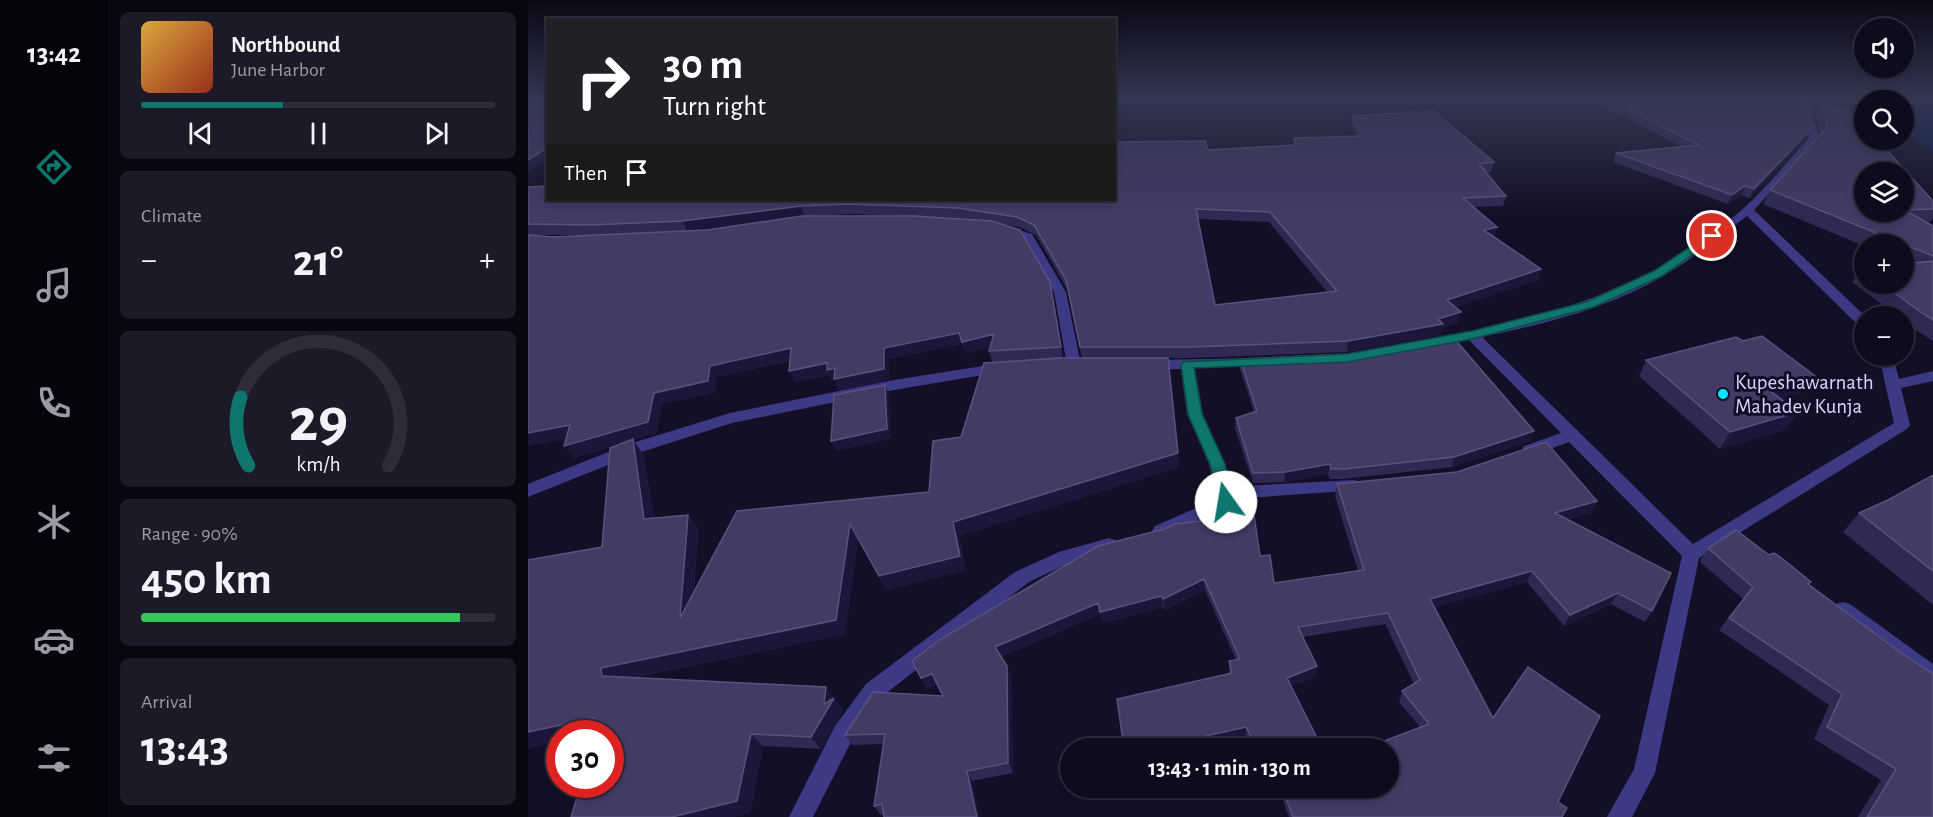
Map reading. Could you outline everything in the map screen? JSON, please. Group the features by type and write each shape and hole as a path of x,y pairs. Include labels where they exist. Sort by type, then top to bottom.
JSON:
{"street":[{"path":"1426,343 1472,335 1590,304 1658,274 1748,210 1814,137"},
{"path":"1748,210 1854,313"},
{"path":"996,226 1028,236 1060,292 1074,365"},
{"path":"1472,335 1691,554"},
{"path":"1131,365 1275,361"},
{"path":"1187,364 1195,414 1217,464 1226,502"},
{"path":"1619,817 1644,773 1691,554 1902,425 1888,366"},
{"path":"528,491 632,449 730,418 894,385 983,370 1017,368"},
{"path":"1893,385 1933,376"},
{"path":"1513,455 1572,435"},
{"path":"1148,535 1244,492 1365,485"},
{"path":"1732,529 1751,543"},
{"path":"801,817 843,734 873,691 1022,578 1065,557 1127,541"},
{"path":"1828,599 1933,676"}],"water":[{"path":"1917,137 1933,137 1933,152 1921,142"}],"building":[{"path":"528,137 546,137 546,148 528,160"},
{"path":"1465,137 1494,162 1479,164 1506,196 1463,198 1497,227 1484,230 1541,269 1447,300 1461,312 1438,319 1443,324 1348,341 1190,347 1080,347 1066,280 1034,225 1017,217 958,208 849,204 801,206 682,221 590,225 528,224 528,187 546,186 546,201 1116,201 1116,142 1205,141 1208,150 1296,145 1294,138","holes":["1196,209 1270,212 1337,291 1215,305"]},
{"path":"1683,137 1803,137 1754,189 1745,186 1732,195 1616,153 1699,145"},
{"path":"1818,137 1854,137 1854,150 1887,150 1898,162 1854,162 1854,222 1914,222 1914,215 1933,226 1933,256 1914,248 1914,234 1879,234 1770,190"},
{"path":"1914,180 1933,201 1933,209 1914,210"},
{"path":"802,216 915,216 992,221 1020,230 1050,282 1061,347 989,351 994,334 962,342 959,333 884,348 884,369 834,379 835,368 827,370 827,363 789,371 791,348 710,366 708,381 654,393 648,422 564,446 570,425 528,433 528,235 553,237 707,230"},
{"path":"1933,261 1933,320 1896,294 1914,294 1914,263"},
{"path":"1452,336 1534,431 1454,457 1344,469 1331,469 1330,464 1285,472 1253,473 1236,418 1257,411 1240,359 1349,354"},
{"path":"1762,336 1815,376 1768,389 1798,412 1730,432 1646,360 1736,337 1743,341"},
{"path":"1060,358 1168,358 1178,453 953,522 960,556 879,576 850,524 836,620 601,668 602,676 826,687 824,704 834,698 811,737 751,734 737,801 672,817 571,817 577,798 624,798 624,720 593,720 594,718 546,720 546,728 528,732 528,560 602,547 610,448 633,439 644,519 688,515 680,618 737,511 929,492 933,441 961,437 984,363"},
{"path":"885,385 887,429 831,441 834,395"},
{"path":"1546,442 1597,501 1555,513 1671,573 1652,611 1618,593 1570,615 1532,571 1430,599 1493,718 1528,667 1600,716 1558,802 1567,808 1562,817 1293,817 1286,798 1399,798 1399,738 1392,738 1429,724 1402,691 1420,680 1388,613 1298,627 1317,666 1287,678 1317,738 1251,738 1246,727 1197,738 1123,738 1117,699 1232,673 1229,661 1240,659 1204,579 1163,599 1161,596 1100,612 1098,603 995,647 1007,666 1008,763 967,771 977,817 884,817 882,804 874,806 885,734 845,735 873,692 943,696 932,674 921,678 912,661 941,639 1098,546 1175,524 1254,515 1260,556 1270,555 1274,583 1364,570 1337,484 1457,472"},
{"path":"1933,475 1933,571 1859,513"},
{"path":"1736,530 1769,555 1774,553 1779,556 1811,582 1808,584 1933,674 1933,817 1867,817 1896,769 1827,727 1842,694 1729,618 1753,587 1709,549"}],"place":[{"name":"Kupeshawarnath Mahadev Kunja","path":"1723,394"}],"route":[{"path":"1226,502 1217,464 1195,414 1187,364 1347,358 1472,335 1590,304 1658,274 1712,236"}]}
